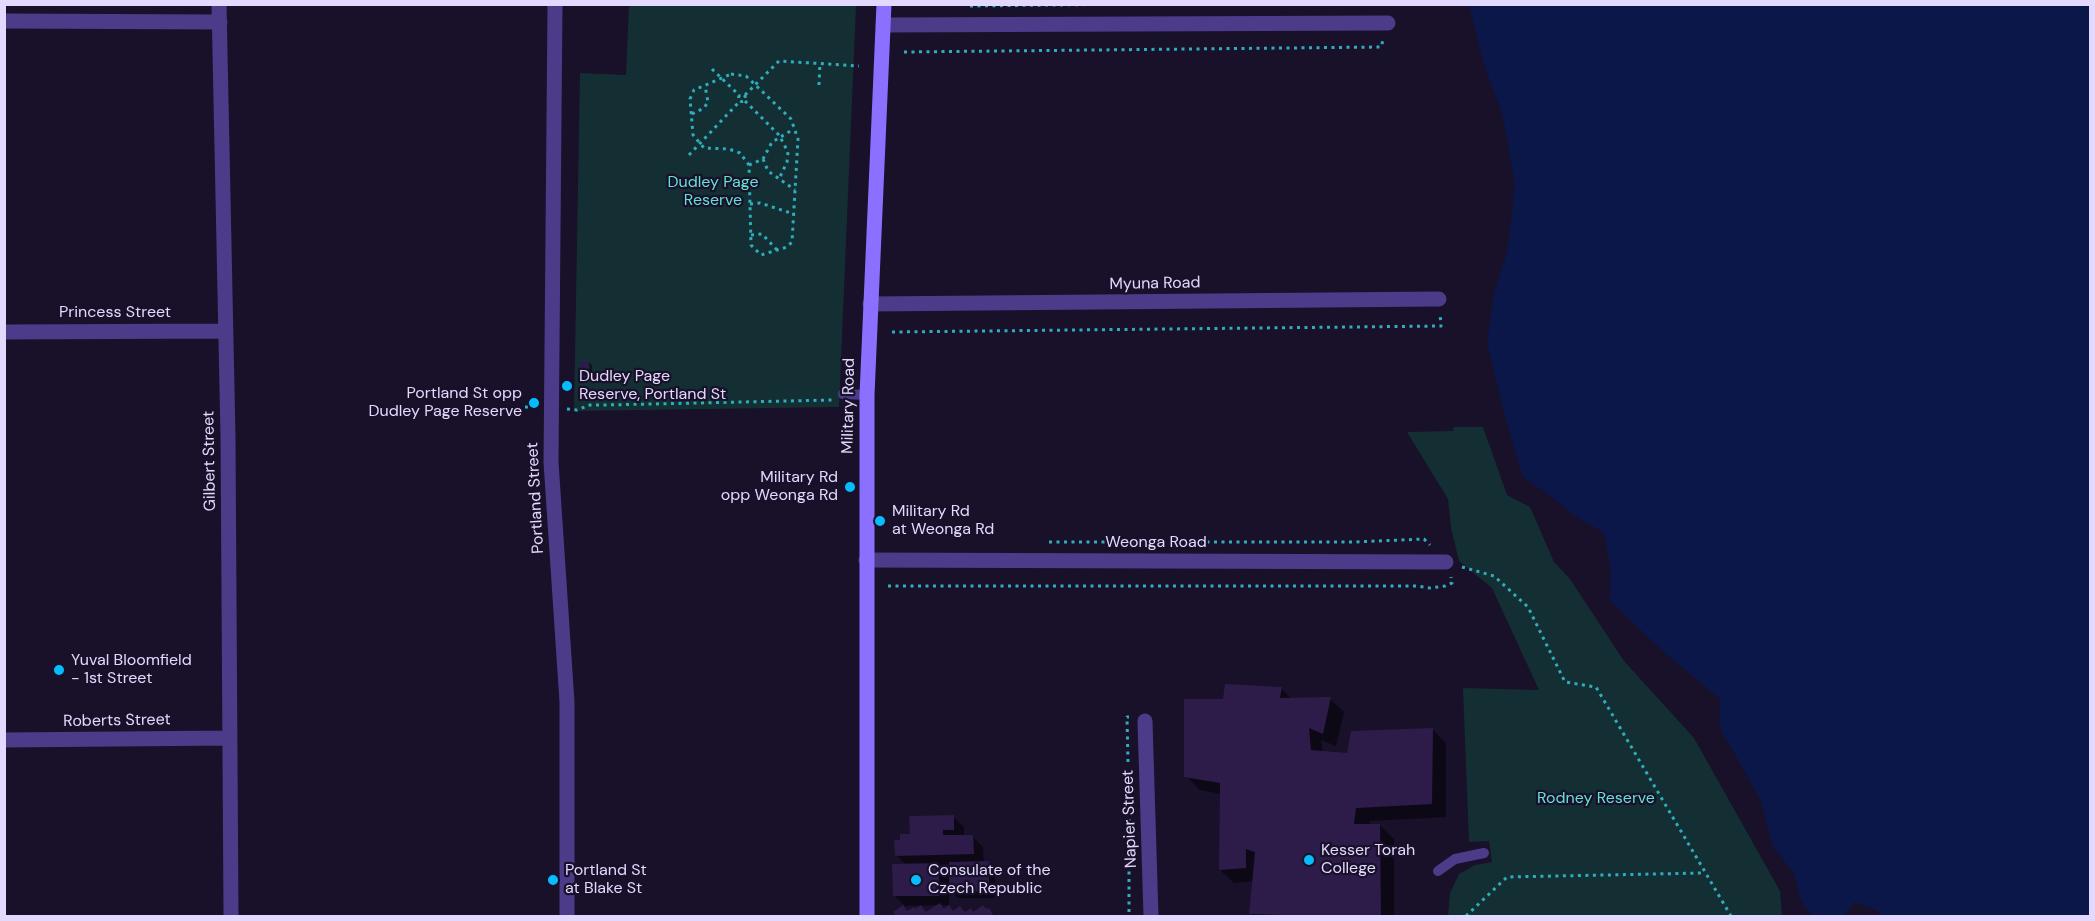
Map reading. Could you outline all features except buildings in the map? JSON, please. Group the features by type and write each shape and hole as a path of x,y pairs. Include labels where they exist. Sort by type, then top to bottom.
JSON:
{"street":[{"name":"Gilbert Street","path":"219,4 226,331 231,916"},
{"name":"Portland Street","path":"555,4 551,440 554,522 567,702 567,916"},
{"name":"Military Road","path":"867,916 867,395 884,4"},
{"path":"4,21 220,21"},
{"path":"883,25 1388,23"},
{"name":"Myuna Road","path":"870,304 1439,299"},
{"name":"Princess Street","path":"4,332 226,331"},
{"name":"Weonga Road","path":"866,560 1446,562"},
{"name":"Napier Street","path":"1145,721 1151,916"},
{"name":"Roberts Street","path":"4,740 229,738"}],"lane":[{"path":"844,397 867,395"},
{"path":"1438,871 1455,859 1484,853"}],"path":[{"path":"964,6 1136,4"},
{"path":"904,52 1381,47 1388,23"},
{"path":"689,155 779,61 859,66"},
{"path":"819,85 820,63"},
{"path":"712,69 781,137 788,152 787,162 779,179"},
{"path":"731,74 746,76 791,119 798,139 792,242 788,247 761,255 751,245 749,165 740,153 729,148 704,148 693,135 690,99 694,90 722,78 731,74"},
{"path":"692,114 704,108 708,102 705,86"},
{"path":"740,96 745,95"},
{"path":"749,165 763,159 772,142 794,129"},
{"path":"763,159 768,171 795,190"},
{"path":"750,204 760,203 794,214"},
{"path":"751,235 762,234 777,250"},
{"path":"892,332 1441,326 1439,299"},
{"path":"577,410 590,405 844,397"},
{"path":"888,586 1417,586 1430,588 1452,583 1446,562 1424,539 1354,542 1043,542"},
{"path":"1446,562 1494,576 1528,607 1565,682 1596,687 1731,916"},
{"path":"1128,763 1127,717 1145,721"},
{"path":"1129,786 1130,916"},
{"path":"1466,916 1507,877 1704,873"}],"green space":[{"name":"Dudley Page Reserve","path":"629,5 856,5 839,407 574,411 580,73 626,75"},
{"name":"Rodney Reserve","path":"1454,427 1483,427 1507,495 1530,507 1554,562 1570,579 1624,661 1694,738 1780,891 1782,916 1448,916 1450,893 1459,874 1475,865 1492,862 1489,841 1469,842 1463,688 1539,690 1492,588 1459,561 1451,528 1448,499 1407,432 1453,431"}],"shaded area":[{"path":"1469,5 2090,5 2090,916 1880,916 1878,911 1855,902 1844,916 1812,916 1801,901 1794,873 1773,847 1761,801 1720,728 1720,699 1667,655 1610,601 1611,572 1604,533 1575,516 1523,477 1487,343 1494,293 1507,253 1515,187 1503,116 1484,65"}],"place":[{"name":"Dudley Page Reserve, Portland St","path":"567,386"},
{"name":"Portland St opp Dudley Page Reserve","path":"534,403"},
{"name":"Military Rd opp Weonga Rd","path":"850,487"},
{"name":"Military Rd at Weonga Rd","path":"880,521"},
{"name":"Yuval Bloomfield - 1st Street","path":"59,670"},
{"name":"Kesser Torah College","path":"1309,860"},
{"name":"Portland St at Blake St","path":"553,880"},
{"name":"Consulate of the Czech Republic","path":"916,880"}]}
